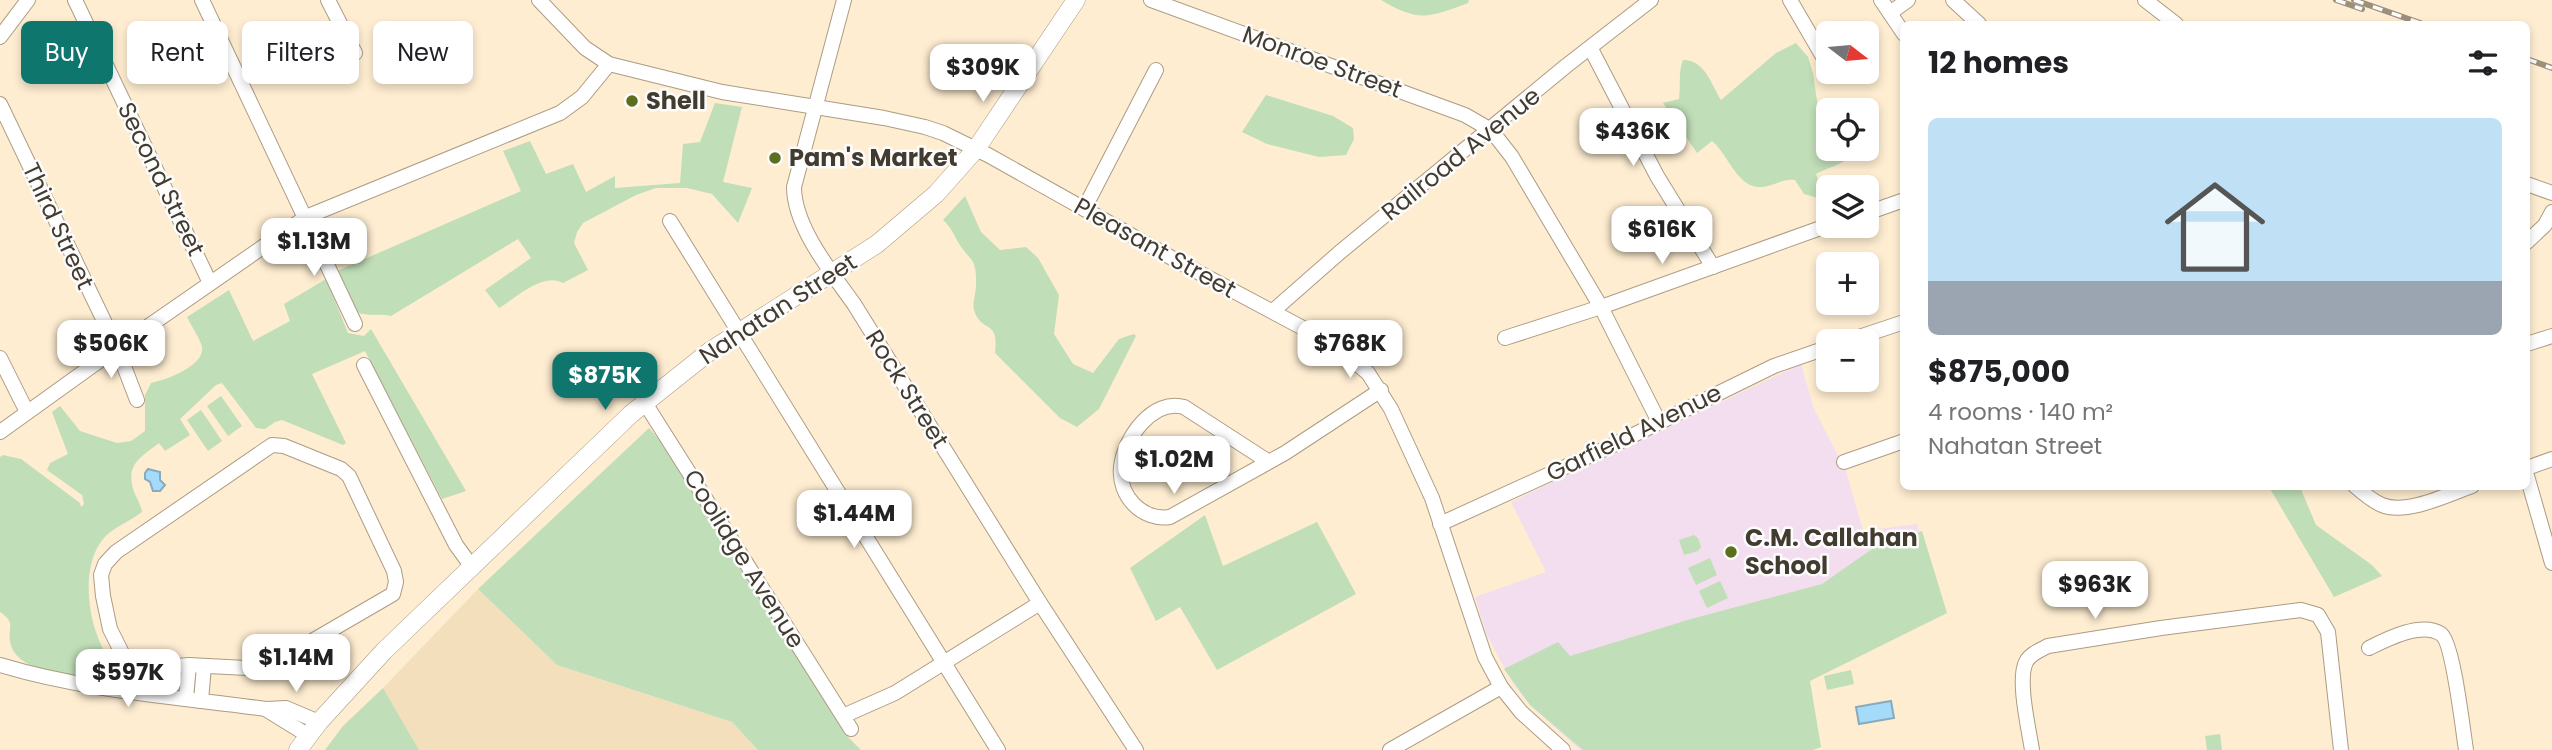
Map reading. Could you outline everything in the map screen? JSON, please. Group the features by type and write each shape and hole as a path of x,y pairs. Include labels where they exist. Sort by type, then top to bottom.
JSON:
{"main road":[{"name":"Nahatan Street","path":"306,740 384,651 604,439 645,403 710,351 877,244 953,177 1076,0"}],"street":[{"path":"0,37 28,0"},
{"name":"Second Street","path":"75,0 210,283"},
{"path":"202,0 355,324"},
{"path":"328,0 339,21"},
{"name":"Pleasant Street","path":"539,0 585,48 609,64 722,92 925,127 975,149 1342,351 1368,373 1381,390 1412,451 1432,498 1485,657 1501,687 1521,712 1563,750"},
{"name":"Rock Street","path":"844,0 794,187 798,213 832,274 905,384 1040,603 1136,750"},
{"name":"Monroe Street","path":"1151,0 1465,115 1491,130"},
{"name":"Railroad Avenue","path":"1273,311 1339,253 1651,0"},
{"path":"1790,0 1816,45"},
{"path":"1881,0 1900,28"},
{"path":"1889,13 1908,0"},
{"path":"1953,0 1976,21"},
{"path":"2145,0 2172,21"},
{"path":"1591,49 1657,176 1713,267"},
{"path":"0,432 306,218 559,113 582,97 609,64"},
{"path":"1084,209 1156,71"},
{"name":"Third Street","path":"0,104 117,348 137,400"},
{"path":"1491,130 1512,157 1601,307 1659,422"},
{"path":"2530,185 2552,193"},
{"path":"1879,209 1900,201"},
{"path":"2530,239 2545,225 2552,212"},
{"path":"670,221 998,750"},
{"path":"1505,338 1601,307 1816,229"},
{"path":"1879,330 1900,322"},
{"path":"2530,343 2552,336"},
{"name":"Garfield Avenue","path":"1440,524 1774,366 1816,351"},
{"path":"0,358 27,411"},
{"path":"364,365 456,545 472,566"},
{"path":"1269,461 1184,407 1165,405 1149,415 1128,446 1121,468 1122,482 1136,507 1147,516 1161,519 1187,510 1286,453 1381,390"},
{"name":"Coolidge Avenue","path":"645,403 851,729"},
{"path":"1844,462 1900,442"},
{"path":"272,445 284,446 341,469 349,476 394,571 396,582 393,594 264,669 204,666 140,668 132,665 123,655 110,629 101,575 105,564 116,552 272,445"},
{"path":"2530,467 2552,459"},
{"path":"2530,486 2552,563"},
{"path":"2360,490 2380,505 2394,509 2408,508 2460,490"},
{"path":"843,716 895,693 1040,603"},
{"path":"2032,750 2023,677 2027,660 2035,652 2048,646 2161,628 2301,610 2318,615 2328,632 2341,750"},
{"path":"2369,648 2383,640 2417,630 2430,630 2446,638 2466,750"},
{"path":"0,665 57,680 266,709 286,708 306,740"},
{"path":"189,665 194,700"},
{"path":"194,700 204,666"},
{"path":"1390,750 1501,687"}],"shaded area":[{"name":"C.M. Callahan School","path":"1801,364 1814,409 1846,471 1863,531 1917,524 1943,612 1643,750 1580,750 1530,705 1513,684 1486,633 1475,597 1546,572 1511,502"},
{"path":"478,589 557,665 732,722 758,750 419,750 383,688"}],"green space":[{"path":"1381,0 1469,0 1468,3 1433,14 1414,15"},
{"path":"1796,43 1808,57 1817,98 1816,161 1843,161 1816,174 1816,197 1804,194 1795,180 1763,187 1750,185 1738,175 1712,141 1697,153 1663,103 1679,99 1683,60 1691,61 1702,68 1721,100 1776,53"},
{"path":"1266,95 1333,116 1353,128 1354,139 1346,155 1319,157 1267,144 1242,132"},
{"path":"715,103 742,107 723,182 752,188 738,223 712,194 687,188 656,188 636,195 583,223 574,243 588,270 563,283 538,283 499,308 485,290 531,258 518,239 391,316 357,312 337,271 521,191 503,151 530,141 546,174 573,164 586,192 615,176 615,188 680,183 683,144 700,142"},
{"path":"965,196 981,232 1000,250 1026,247 1038,258 1059,295 1054,334 1073,364 1093,373 1119,339 1134,334 1136,336 1099,409 1077,427 1060,418 995,353 993,331 978,319 975,313 974,264 943,220"},
{"path":"326,279 348,333 364,336 371,329 466,491 442,499 365,351 312,374 346,443 343,445 282,420 265,429 256,428 222,383 216,385 180,419 190,435 165,451 159,443 136,463 131,475 142,512 109,533 95,554 89,580 90,607 106,657 108,674 103,677 63,674 23,661 14,652 10,641 10,622 0,612 0,457 3,455 21,459 80,503 81,507 84,504 82,495 47,470 50,463 68,454 52,412 60,406 80,431 117,443 131,441 145,431 145,395 151,383 183,371 201,354 201,343 187,317 229,290 253,341 290,321 284,304"},
{"path":"221,396 242,426 228,436 207,406"},
{"path":"201,410 222,441 208,451 187,420"},
{"path":"649,428 661,442 846,735 861,750 758,750 732,722 557,665 478,589"},
{"path":"2271,490 2301,490 2316,525 2372,565 2382,576 2334,597"},
{"path":"1205,515 1223,566 1317,522 1356,594 1217,670 1180,607 1156,621 1130,568"},
{"path":"1922,531 1947,613 1810,681 1821,747 1813,750 1583,750 1530,705 1504,669 1558,642 1570,656 1691,619 1822,584 1872,549"},
{"path":"1694,535 1701,547 1698,551 1684,555 1679,540"},
{"path":"1710,558 1717,575 1696,585 1688,568"},
{"path":"1720,581 1728,598 1707,608 1699,591"},
{"path":"1851,670 1854,684 1827,690 1824,676"},
{"path":"383,688 419,750 325,750 343,726"},
{"path":"2220,734 2222,750 2207,750 2205,736"}],"water":[{"path":"148,469 160,472 160,480 165,485 160,491 153,491 150,482 145,479"},
{"path":"1891,701 1894,718 1859,724 1856,707"}],"railway":[{"path":"2336,0 2362,9"},
{"path":"2354,0 2414,21"},
{"path":"2530,60 2552,68"}],"place":[{"name":"Shell","path":"632,101"},
{"name":"Pam's Market","path":"775,158"},
{"name":"C.M. Callahan School","path":"1731,552"}]}
